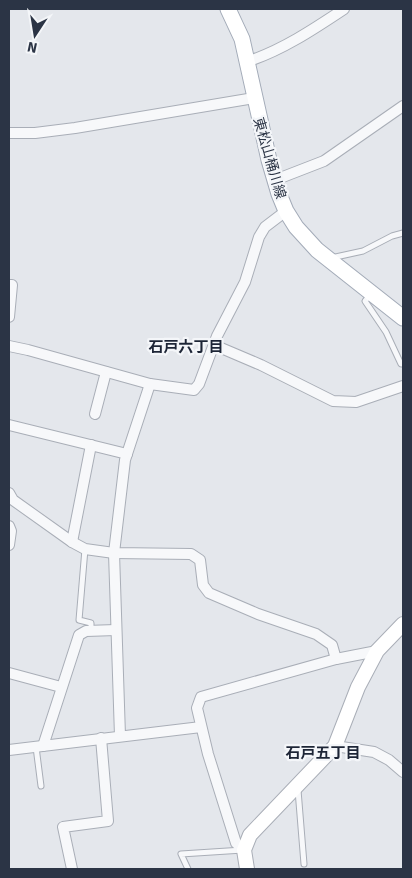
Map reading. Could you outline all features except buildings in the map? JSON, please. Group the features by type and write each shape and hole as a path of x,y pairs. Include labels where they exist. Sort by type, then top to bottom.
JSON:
{"main road":[{"name":"東松山桶川線","path":"228,9 242,39 254,98 275,180 286,211 296,227 316,250 403,318"}],"street":[{"path":"246,62 263,57 344,9"},
{"path":"9,133 35,133 75,128 254,98"},
{"path":"275,180 324,161 403,106"},
{"path":"9,346 150,384 194,390 199,384 214,345 245,282 259,237 265,227 286,211"},
{"path":"9,285 12,285 9,317"},
{"path":"214,345 261,365 333,401 356,402 403,386"},
{"path":"95,414 106,372"},
{"path":"120,736 114,553 125,460 150,384"},
{"path":"9,425 127,454"},
{"path":"72,542 91,445"},
{"path":"9,493 13,500 72,542 85,549 114,553 191,554 200,560 203,585 209,593 258,614 316,634 332,646 336,659"},
{"path":"9,526 12,531 9,545"},
{"path":"247,869 244,850 250,835 335,746 358,687 377,651 403,624"},
{"path":"39,746 79,634 92,631 116,630"},
{"path":"244,850 236,843 208,754 197,708 201,696 336,659 377,651"},
{"path":"9,673 61,687"},
{"path":"9,750 100,738 201,728"},
{"path":"72,869 63,827 108,821 100,738"},
{"path":"335,746 374,752 389,760 403,772"}],"lane":[{"path":"328,259 363,251 392,236 403,233"},
{"path":"371,294 365,301 386,332 401,364 403,364"},
{"path":"85,549 79,620 91,622 92,631"},
{"path":"39,746 41,786"},
{"path":"297,784 304,864"},
{"path":"188,869 181,854 244,850"}],"district":[{"name":"石戸六丁目","path":"186,347"},
{"name":"石戸五丁目","path":"323,753"}]}
